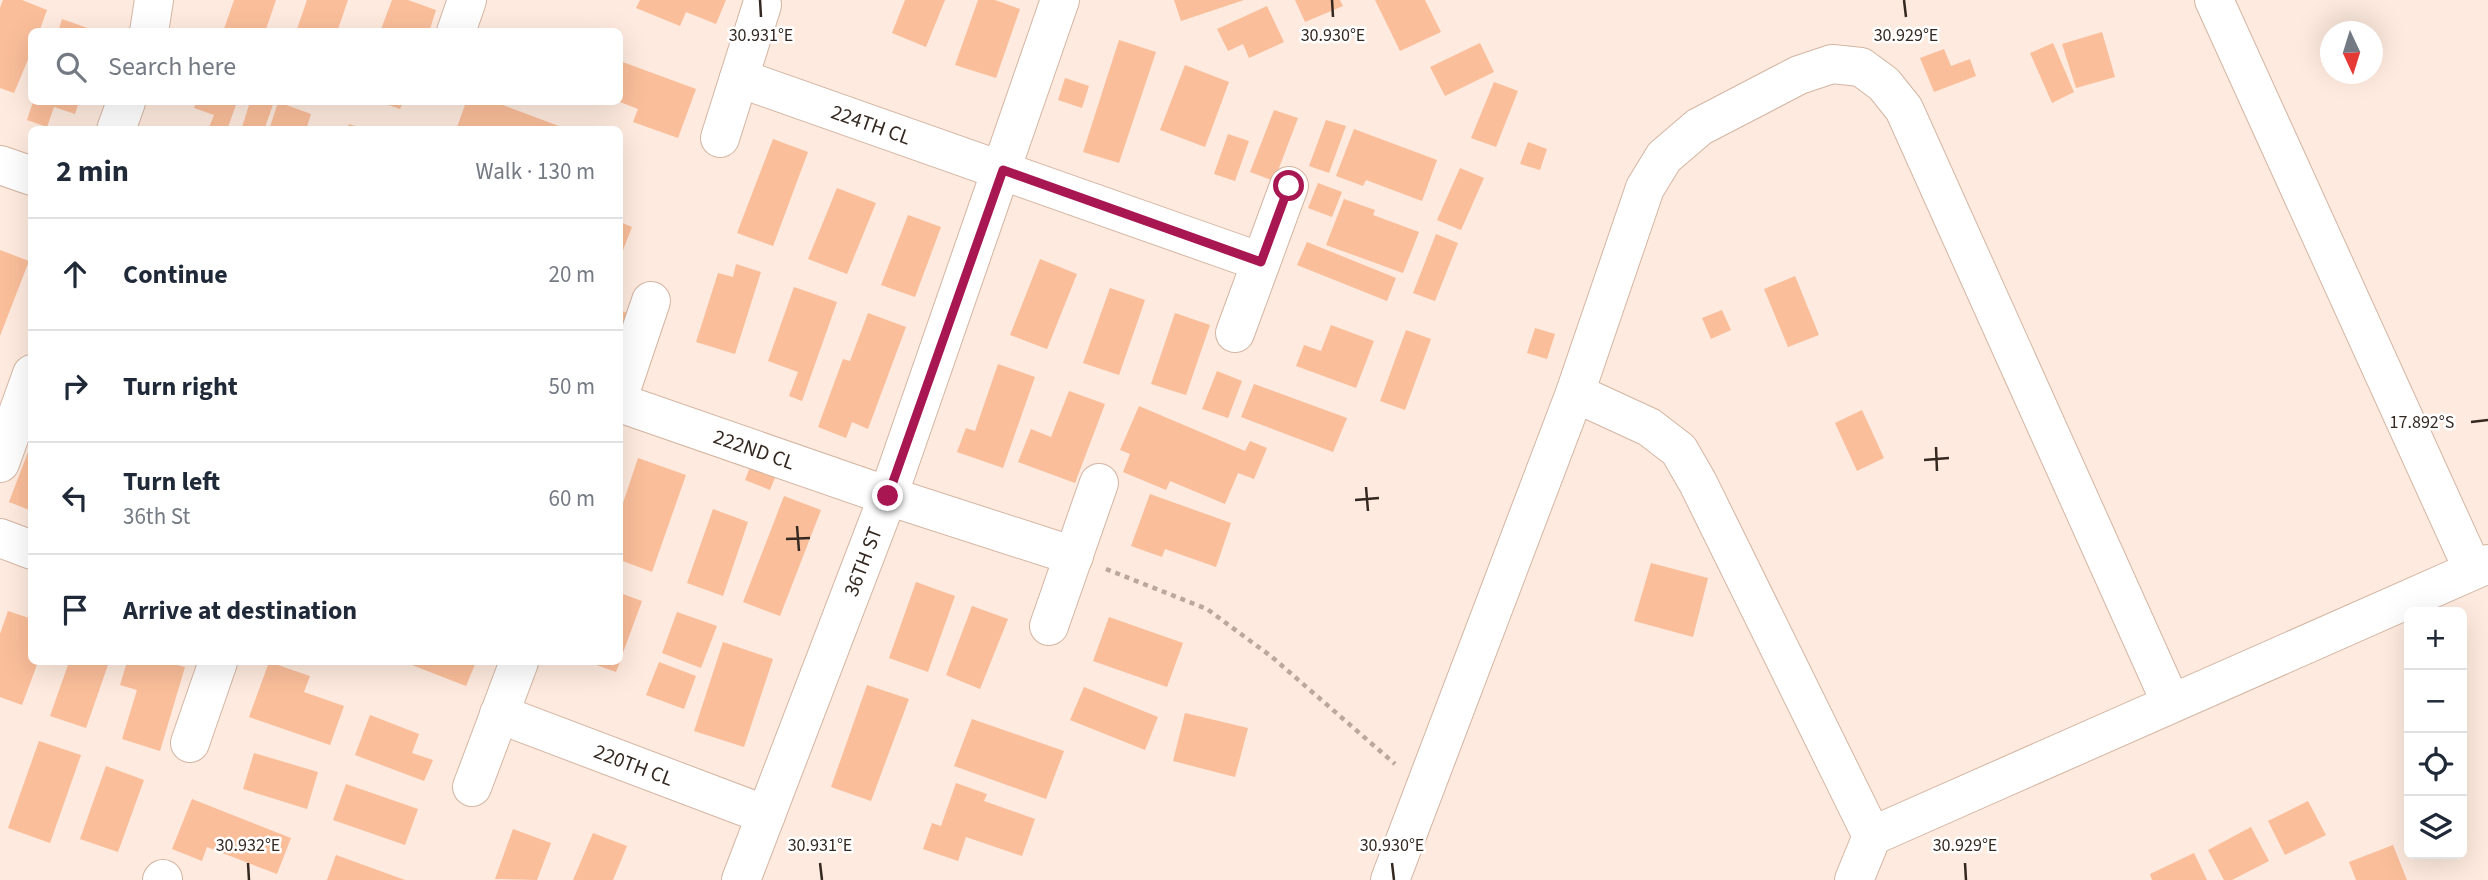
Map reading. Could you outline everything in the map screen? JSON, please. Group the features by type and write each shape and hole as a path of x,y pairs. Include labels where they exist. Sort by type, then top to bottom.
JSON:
{"street":[{"path":"150,28 153,0"},
{"path":"457,28 467,0"},
{"name":"36TH ST","path":"741,880 888,496 1060,0"},
{"path":"1854,880 1872,836 2480,567 2214,0"},
{"path":"720,138 762,5"},
{"path":"1390,880 1575,393 1645,188 1664,157 1699,127 1799,75 1832,64 1861,67 1884,84 1904,109 2171,703"},
{"name":"224TH CL","path":"739,78 1261,262"},
{"path":"117,126 125,105"},
{"path":"0,165 28,175"},
{"path":"1235,333 1289,186"},
{"path":"623,384 651,302"},
{"path":"0,463 28,385"},
{"path":"1575,393 1649,427 1679,450 1698,483 1872,836"},
{"name":"222ND CL","path":"623,404 888,496 1074,556"},
{"path":"1049,626 1099,483"},
{"path":"0,538 28,548"},
{"path":"190,743 217,665"},
{"path":"472,787 518,665"},
{"name":"220TH CL","path":"499,714 766,814"}],"path":[{"path":"1074,556 1206,609 1272,657 1424,790"}],"building":[{"path":"3,0 22,0 47,10 40,28 28,28 28,60 14,93 0,88 0,8"},
{"path":"234,0 276,0 266,28 224,28"},
{"path":"307,0 348,0 338,28 297,28"},
{"path":"392,0 408,0 436,10 430,28 382,28"},
{"path":"640,0 726,0 716,24 686,12 680,26 636,8"},
{"path":"905,0 945,0 926,47 892,33"},
{"path":"978,0 995,0 1020,9 996,78 955,65"},
{"path":"1174,0 1244,0 1181,21"},
{"path":"1295,0 1340,0 1343,6 1305,22"},
{"path":"1375,0 1425,0 1441,32 1400,51"},
{"path":"1267,6 1284,42 1249,58 1243,44 1228,51 1217,29"},
{"path":"62,19 88,28 59,28"},
{"path":"2102,32 2115,77 2076,88 2062,44"},
{"path":"1119,40 1156,52 1119,163 1083,152"},
{"path":"1480,43 1494,72 1445,96 1430,67"},
{"path":"2053,43 2074,92 2052,103 2030,53"},
{"path":"1944,49 1951,66 1970,59 1976,76 1934,92 1920,58"},
{"path":"623,62 696,89 678,138 633,122 638,109 623,103"},
{"path":"1185,65 1229,82 1205,147 1160,130"},
{"path":"1065,78 1089,86 1082,108 1058,100"},
{"path":"1494,82 1518,91 1496,147 1471,138"},
{"path":"32,105 78,105 75,114 54,107 47,126 27,120"},
{"path":"195,105 236,105 228,126 210,126 214,115 194,108"},
{"path":"249,105 273,105 265,126 242,126"},
{"path":"277,105 286,105 311,114 307,126 270,126"},
{"path":"465,105 503,105 559,126 457,126"},
{"path":"1274,110 1298,118 1274,181 1250,172"},
{"path":"1326,120 1346,126 1329,173 1309,166"},
{"path":"1354,129 1437,160 1422,201 1366,180 1363,186 1336,176"},
{"path":"1228,134 1249,141 1235,181 1214,174"},
{"path":"773,139 808,152 773,246 737,233"},
{"path":"1528,142 1547,149 1540,170 1520,164"},
{"path":"1460,168 1484,178 1461,230 1437,220"},
{"path":"1318,183 1342,192 1332,217 1308,208"},
{"path":"837,188 876,203 847,274 808,259"},
{"path":"1344,199 1375,210 1373,215 1419,232 1403,273 1326,245"},
{"path":"908,215 941,227 915,297 881,285"},
{"path":"623,223 632,227 623,250"},
{"path":"1436,234 1458,243 1435,301 1413,293"},
{"path":"1307,242 1396,278 1387,301 1297,265"},
{"path":"0,250 28,261 28,264 0,336"},
{"path":"1040,259 1077,274 1047,349 1010,335"},
{"path":"736,264 761,272 735,354 696,342 718,273 733,277"},
{"path":"1795,276 1819,335 1788,347 1764,289"},
{"path":"794,287 837,302 802,401 789,396 798,372 768,361"},
{"path":"1110,288 1145,300 1119,375 1083,363"},
{"path":"1722,310 1731,330 1711,339 1702,318"},
{"path":"868,313 906,327 868,429 852,422 846,438 818,427 843,359 850,361"},
{"path":"1175,313 1210,325 1186,395 1151,384"},
{"path":"1331,325 1374,341 1356,388 1296,366 1304,345 1321,351"},
{"path":"1535,328 1555,334 1547,359 1527,353"},
{"path":"1406,330 1431,339 1405,410 1380,401"},
{"path":"998,364 1035,377 1003,468 957,452 966,428 975,431"},
{"path":"1217,371 1242,381 1228,418 1202,409"},
{"path":"1254,384 1347,418 1333,452 1241,417"},
{"path":"1069,391 1105,404 1075,483 1018,462 1031,429 1051,437"},
{"path":"1139,406 1245,451 1250,441 1267,448 1254,479 1238,473 1225,504 1170,481 1166,490 1123,472 1130,454 1120,450"},
{"path":"1862,410 1884,458 1857,471 1835,423"},
{"path":"28,452 28,509 9,502"},
{"path":"754,457 779,468 770,490 745,480"},
{"path":"638,458 686,475 652,572 623,561 623,503"},
{"path":"1150,494 1231,523 1216,567 1165,549 1162,557 1131,546"},
{"path":"784,496 821,510 780,616 743,602"},
{"path":"713,509 748,522 723,596 687,583"},
{"path":"1651,563 1708,578 1693,637 1634,621"},
{"path":"916,582 955,596 928,672 889,658"},
{"path":"623,594 642,601 623,653"},
{"path":"972,606 1008,619 980,689 946,675"},
{"path":"8,611 28,618 28,665 37,665 22,705 0,697 0,634"},
{"path":"677,612 717,626 701,668 662,653"},
{"path":"1109,617 1183,643 1167,687 1093,661"},
{"path":"723,642 773,659 744,747 694,731"},
{"path":"659,662 696,676 684,709 646,695"},
{"path":"68,665 108,665 86,728 50,716"},
{"path":"126,665 185,667 160,751 122,739 137,690 120,685"},
{"path":"268,665 278,665 310,676 304,692 344,706 330,745 249,717"},
{"path":"412,665 475,665 466,686"},
{"path":"596,665 619,665 616,672"},
{"path":"867,685 909,699 871,801 831,787"},
{"path":"1084,687 1158,717 1145,750 1070,720"},
{"path":"1185,713 1248,728 1235,777 1173,761"},
{"path":"370,715 419,734 412,753 433,760 424,781 355,755"},
{"path":"972,719 1064,751 1046,799 954,766"},
{"path":"39,741 81,755 50,843 8,828"},
{"path":"254,753 318,772 307,809 243,789"},
{"path":"106,766 144,780 118,852 80,839"},
{"path":"956,783 987,794 984,801 1035,819 1022,856 966,837 958,861 923,849 932,823 941,826"},
{"path":"346,784 418,809 405,845 333,820"},
{"path":"192,799 291,838 277,874 207,847 202,861 172,849"},
{"path":"2308,801 2326,835 2285,855 2268,821"},
{"path":"2251,827 2269,861 2232,880 2224,880 2208,850"},
{"path":"513,829 551,843 537,880 495,879"},
{"path":"593,833 627,846 613,880 573,880"},
{"path":"2393,845 2407,880 2356,880 2349,862"},
{"path":"2194,853 2207,880 2152,880 2150,874"},
{"path":"336,855 405,880 327,880"}],"route":[{"path":"888,496 1003,170 1261,262 1289,186"}]}
